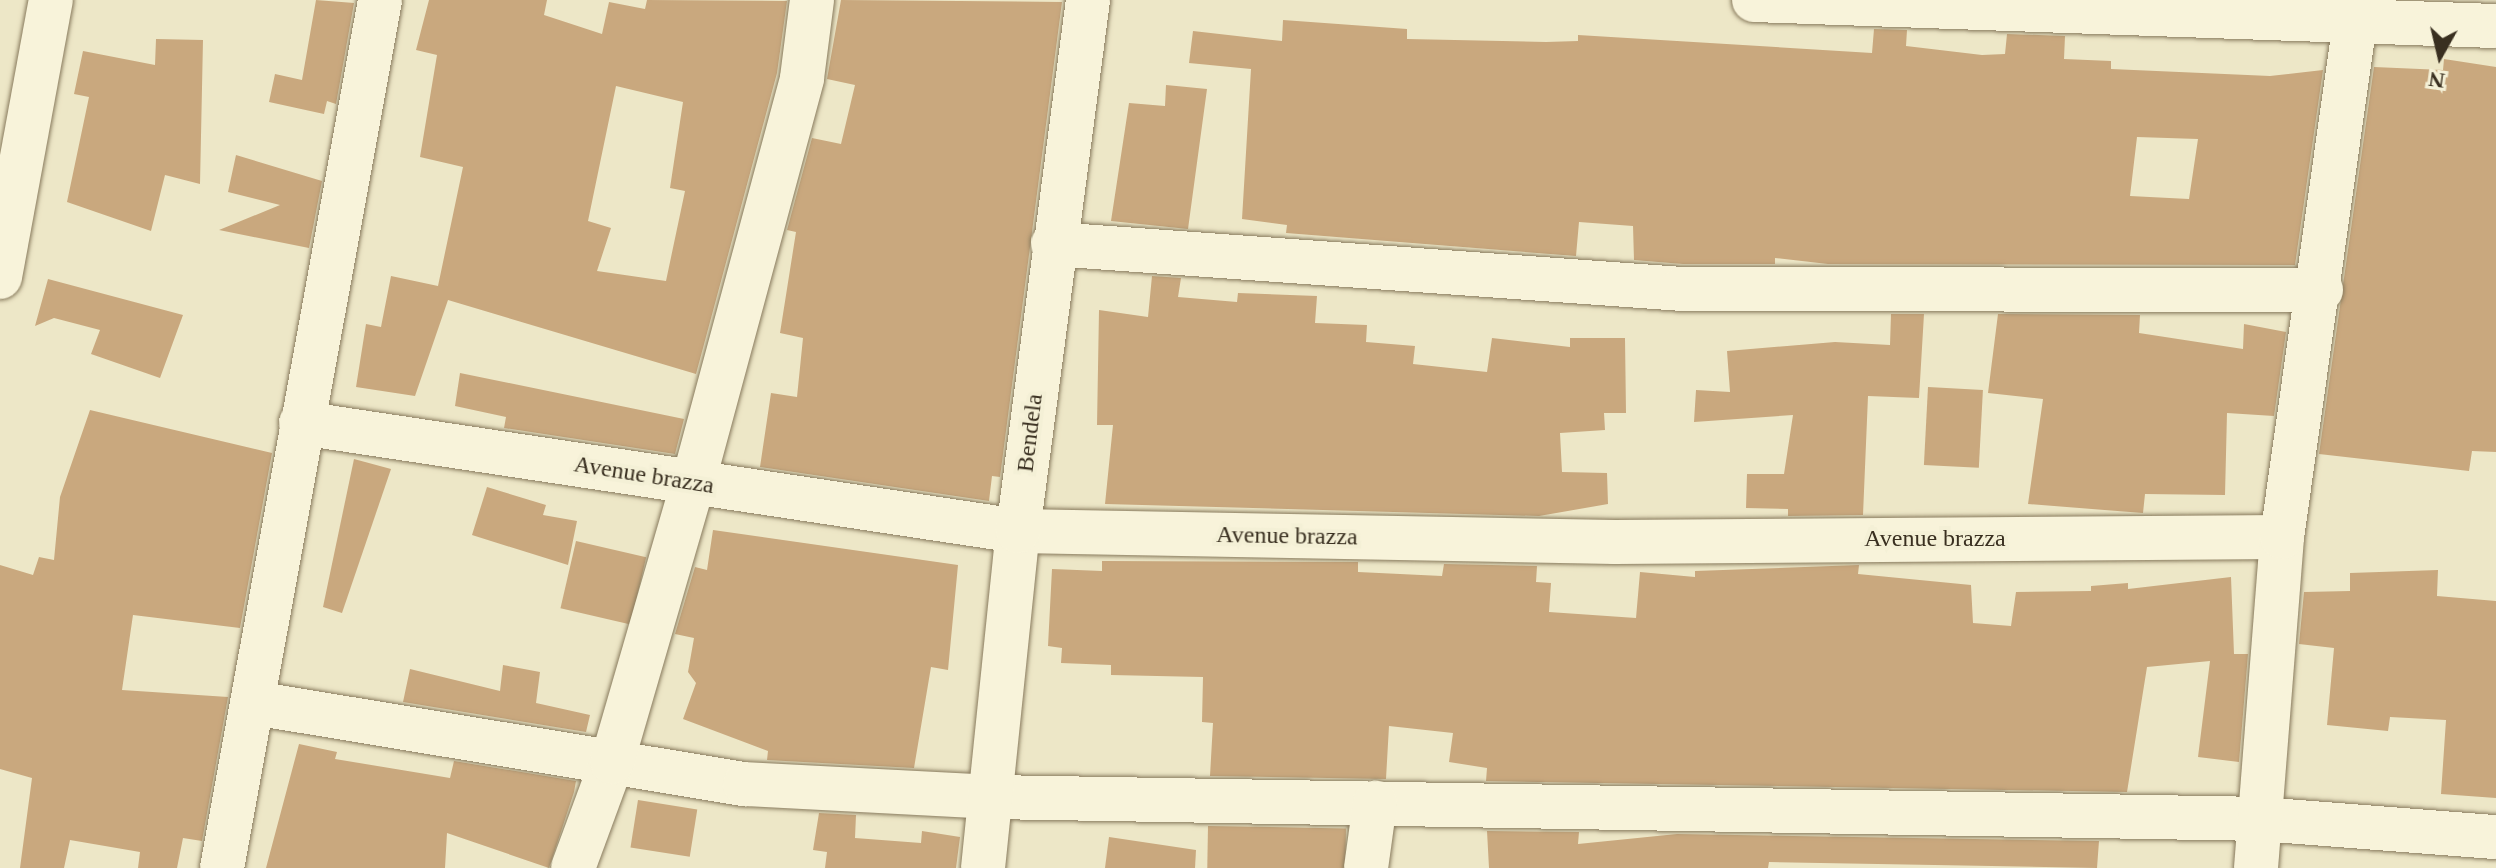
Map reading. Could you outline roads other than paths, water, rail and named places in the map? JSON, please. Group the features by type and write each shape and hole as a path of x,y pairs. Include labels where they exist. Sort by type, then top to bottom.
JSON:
{"street":[{"path":"0,277 51,0"},
{"path":"222,868 380,0"},
{"path":"573,868 612,762 693,483 802,78 812,0"},
{"name":"Bendela","path":"983,868 1018,531 1053,244 1088,0"},
{"path":"1754,0 2357,12 2496,26"},
{"path":"2256,868 2282,537 2321,290 2357,12"},
{"path":"1053,244 1682,289 2321,290"},
{"name":"Avenue brazza","path":"301,423 1018,531 1615,542 2282,537"},
{"path":"254,703 745,784 991,797 2260,819 2496,837"},
{"path":"1366,868 1375,803"}]}
